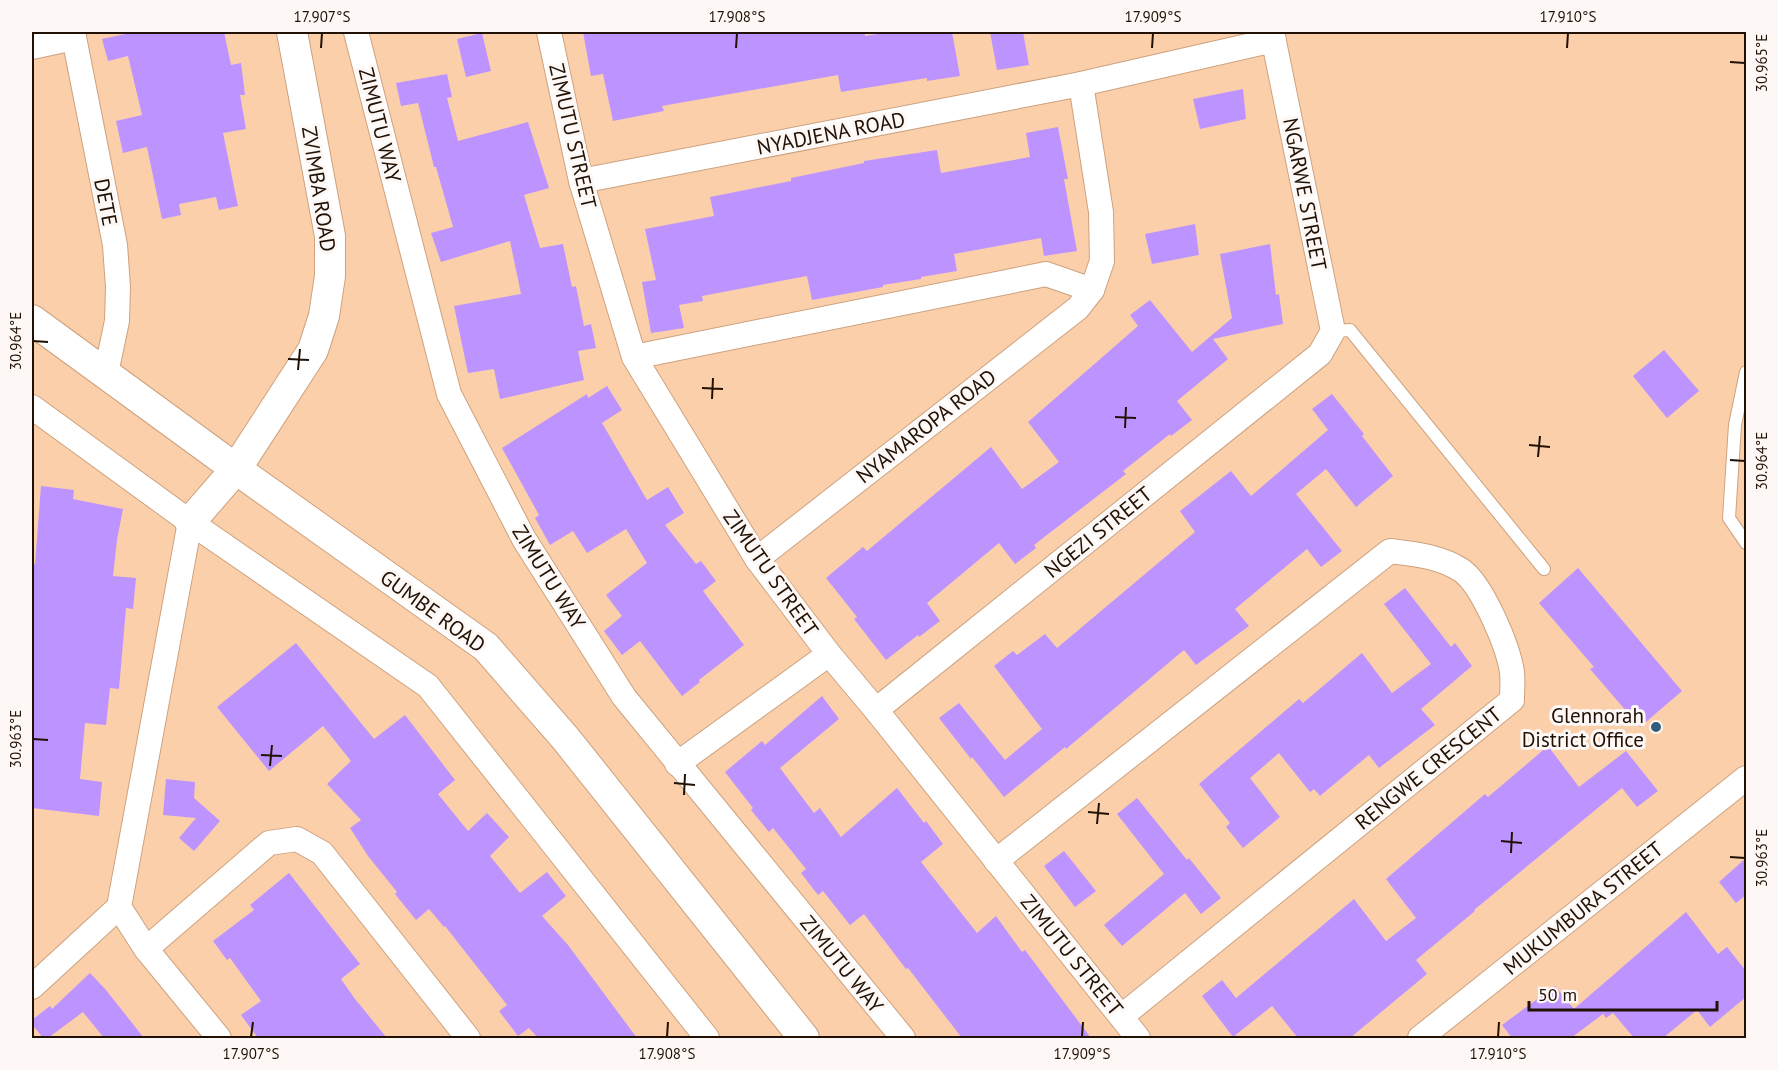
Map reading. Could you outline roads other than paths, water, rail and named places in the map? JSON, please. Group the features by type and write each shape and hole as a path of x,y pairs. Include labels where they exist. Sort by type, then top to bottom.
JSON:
{"street":[{"name":"ZVIMBA ROAD","path":"190,522 236,469 313,350 324,316 330,276 330,236 292,32"},
{"name":"ZIMUTU WAY","path":"356,32 449,394 524,539 624,697 903,1038"},
{"name":"ZIMUTU STREET","path":"549,32 581,181 634,357 756,559 829,654 1138,1038"},
{"path":"32,47 74,34"},
{"name":"DETE","path":"74,34 115,245 118,287 117,321 106,373"},
{"name":"NYADJENA ROAD","path":"581,181 1080,84 1273,35"},
{"name":"NGARWE STREET","path":"1273,35 1333,331"},
{"path":"634,357 1046,274 1092,290 1102,261 1101,212 1080,84"},
{"name":"NYAMAROPA ROAD","path":"756,559 1078,308 1092,290"},
{"name":"GUMBE ROAD","path":"32,320 486,647 566,739 804,1038"},
{"name":"NGEZI STREET","path":"876,710 1320,354 1333,331"},
{"path":"32,406 190,522 428,686 707,1038"},
{"path":"32,987 119,907 190,522"},
{"name":"RENGWE CRESCENT","path":"996,861 1390,551 1432,556 1462,570 1480,593 1501,632 1512,673 1512,700 1122,1016"},
{"path":"677,764 829,654"},
{"name":"MUKUMBURA STREET","path":"1420,1038 1746,777"},
{"path":"146,949 269,843 297,839 322,853 468,1038"},
{"path":"119,907 146,949 219,1038"}],"lane":[{"path":"1333,331 1350,330 1544,569"},
{"path":"1746,372 1735,425 1730,518 1746,543"}],"place":[{"name":"Glennorah District Office","path":"1656,727"}]}
